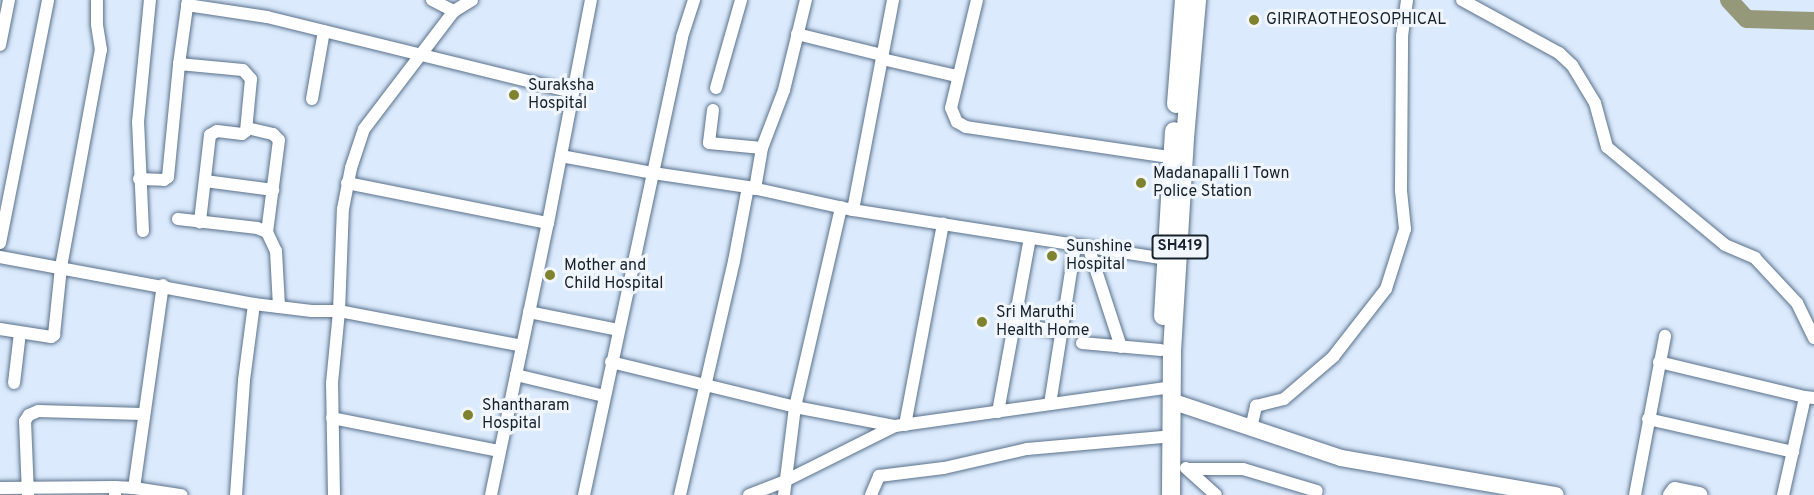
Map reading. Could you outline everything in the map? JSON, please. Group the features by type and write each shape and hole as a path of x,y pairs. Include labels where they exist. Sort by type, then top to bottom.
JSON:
{"main road":[{"name":"SH419","path":"1171,495 1168,392 1184,0"},
{"name":"SH419","path":"1178,158 1197,0"},
{"name":"SH419","path":"1161,495 1162,437 1168,392 1161,350 1172,260"}],"street":[{"path":"0,45 9,0"},
{"path":"0,243 48,0"},
{"path":"0,329 51,337 54,335 61,267 101,50 96,13 97,0"},
{"path":"143,231 139,179 139,96 150,0"},
{"path":"432,0 454,11"},
{"path":"334,495 332,383 339,311 343,209 348,183 364,129 454,11 472,0"},
{"path":"491,495 548,224 591,0"},
{"path":"584,495 682,37 694,0"},
{"path":"716,88 741,0"},
{"path":"680,495 751,188 762,148 784,90 806,0"},
{"path":"784,495 783,482 795,407 847,208 893,0"},
{"path":"977,0 951,108 957,122 966,127 1178,158"},
{"path":"1251,428 1256,406 1284,399 1333,357 1386,289 1405,229 1401,189 1402,36 1407,0"},
{"path":"1462,0 1544,44 1565,59 1586,85 1596,103 1607,147 1725,244 1755,258 1797,303 1814,338"},
{"path":"139,179 164,180 168,177 178,64 188,3 218,5 573,92"},
{"path":"312,99 324,31"},
{"path":"797,34 957,76"},
{"path":"178,64 247,72 251,79 247,128 242,134 217,131 210,135 200,222"},
{"path":"712,110 709,143 762,148"},
{"path":"247,128 273,134 279,140 267,232 276,251 279,307"},
{"path":"561,156 751,188 943,225 1172,260"},
{"path":"205,181 273,190"},
{"path":"348,183 548,224"},
{"path":"178,219 257,228 267,232"},
{"path":"900,425 943,225"},
{"path":"998,412 1030,238"},
{"path":"1050,404 1075,246"},
{"path":"1089,249 1121,347"},
{"path":"0,257 163,285 254,304 339,311 522,346"},
{"path":"134,488 142,414 163,285"},
{"path":"236,495 244,380 254,304"},
{"path":"530,312 618,330"},
{"path":"1014,322 1061,333"},
{"path":"14,383 20,333"},
{"path":"1635,495 1665,336"},
{"path":"1082,343 1161,350"},
{"path":"611,362 795,407 900,425 1050,404 1168,392 1251,428 1341,458 1492,489 1556,495"},
{"path":"1659,362 1810,398 1793,452 1783,495"},
{"path":"516,375 604,396"},
{"path":"27,492 25,421 29,415 38,411 142,414"},
{"path":"332,418 499,450"},
{"path":"1648,419 1793,452"},
{"path":"749,495 783,482 900,425"},
{"path":"871,495 879,476 944,468 1027,449 1162,437"},
{"path":"1171,461 1188,469 1216,495"},
{"path":"1188,469 1243,469 1317,490"},
{"path":"0,488 27,492 115,491 134,488 181,495"},
{"path":"1671,495 1675,490 1699,495"}],"waterway":[{"path":"1729,0 1747,19 1814,21"}],"place":[{"name":"GIRIRAOTHEOSOPHICAL","path":"1254,20"},
{"name":"Suraksha Hospital","path":"514,95"},
{"name":"Madanapalli 1 Town Police Station","path":"1141,183"},
{"name":"Sunshine Hospital","path":"1052,256"},
{"name":"Mother and Child Hospital","path":"550,275"},
{"name":"Sri Maruthi Health Home","path":"982,322"},
{"name":"Shantharam Hospital","path":"468,415"}]}
